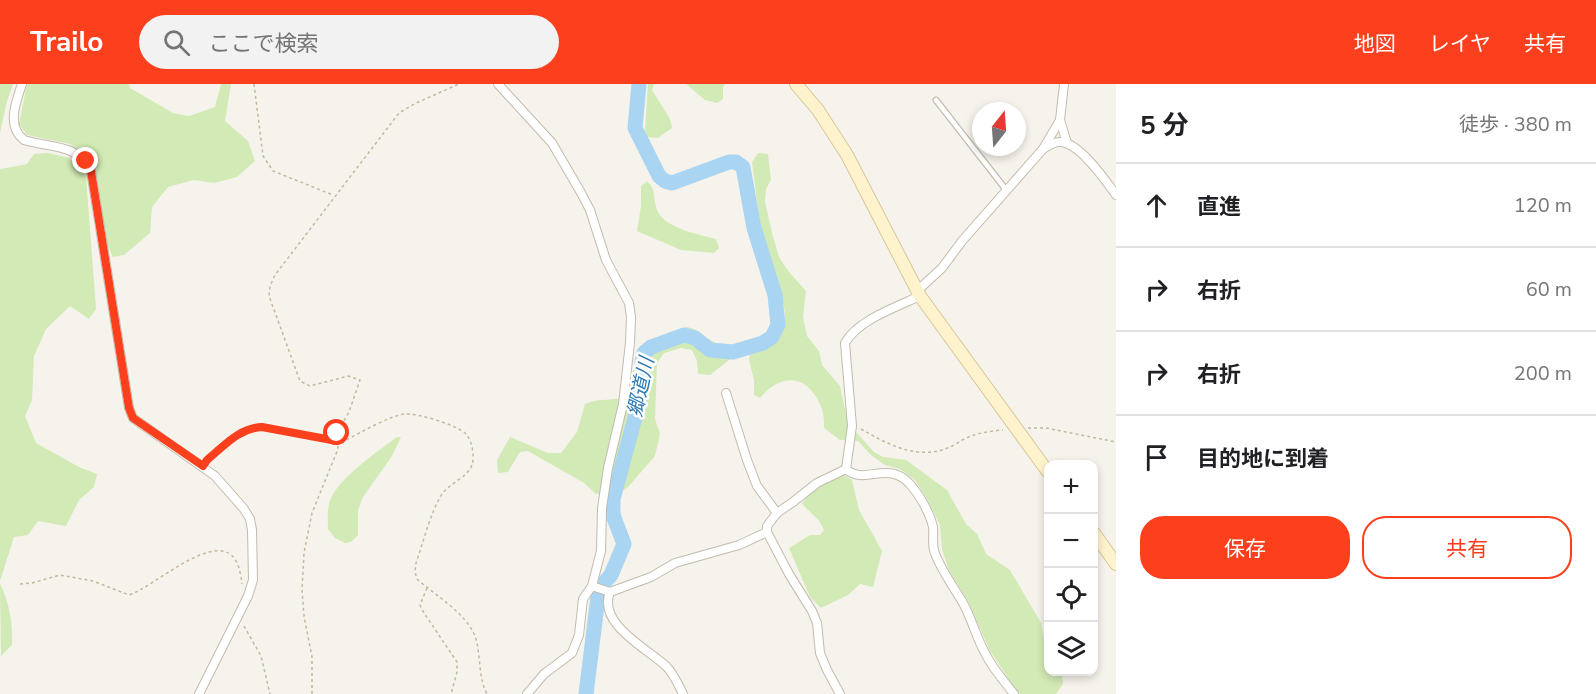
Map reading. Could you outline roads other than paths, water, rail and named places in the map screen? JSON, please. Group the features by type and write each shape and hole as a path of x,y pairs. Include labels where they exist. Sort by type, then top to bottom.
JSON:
{"street":[{"path":"21,84 15,105 16,134 24,140 78,153 86,161 91,171 129,408 133,418 215,476 250,519 253,580 248,596 199,694"},
{"path":"498,84 556,150 590,210 606,260 629,303 630,343 623,404 608,468 602,508 601,551 594,587 584,598 579,635 572,653 544,674 527,694"},
{"path":"796,84 818,110 848,155 918,294 1044,466"},
{"path":"1064,84 1060,120 1067,143"},
{"path":"846,469 852,426 845,343 850,334 876,316 918,294 1043,149 1060,120"},
{"path":"1043,149 1056,142 1073,146 1116,195"},
{"path":"726,393 757,486 777,513"},
{"path":"840,694 820,653 817,623 812,611 789,574 767,532 767,526 777,513 817,483 846,469"},
{"path":"846,469 858,475 876,472 889,473 902,477 910,484 930,517 934,551 968,612 984,652 1014,694"},
{"path":"594,587 608,591 651,577 675,563 739,545 767,532"},
{"path":"1098,539 1116,564"},
{"path":"608,591 608,605 621,630 670,671 683,694"}],"lane":[{"path":"936,100 1007,191"}],"waterway":[{"name":"郷道川","path":"586,694 598,597 601,586 611,575 624,544 613,515 613,499 636,414 642,384 644,353 651,347 684,335 695,338 710,350 733,352 763,343 772,337 778,325 775,295 754,228 743,167 736,162 729,162 672,183 665,181 659,176 635,128 639,84"}]}
